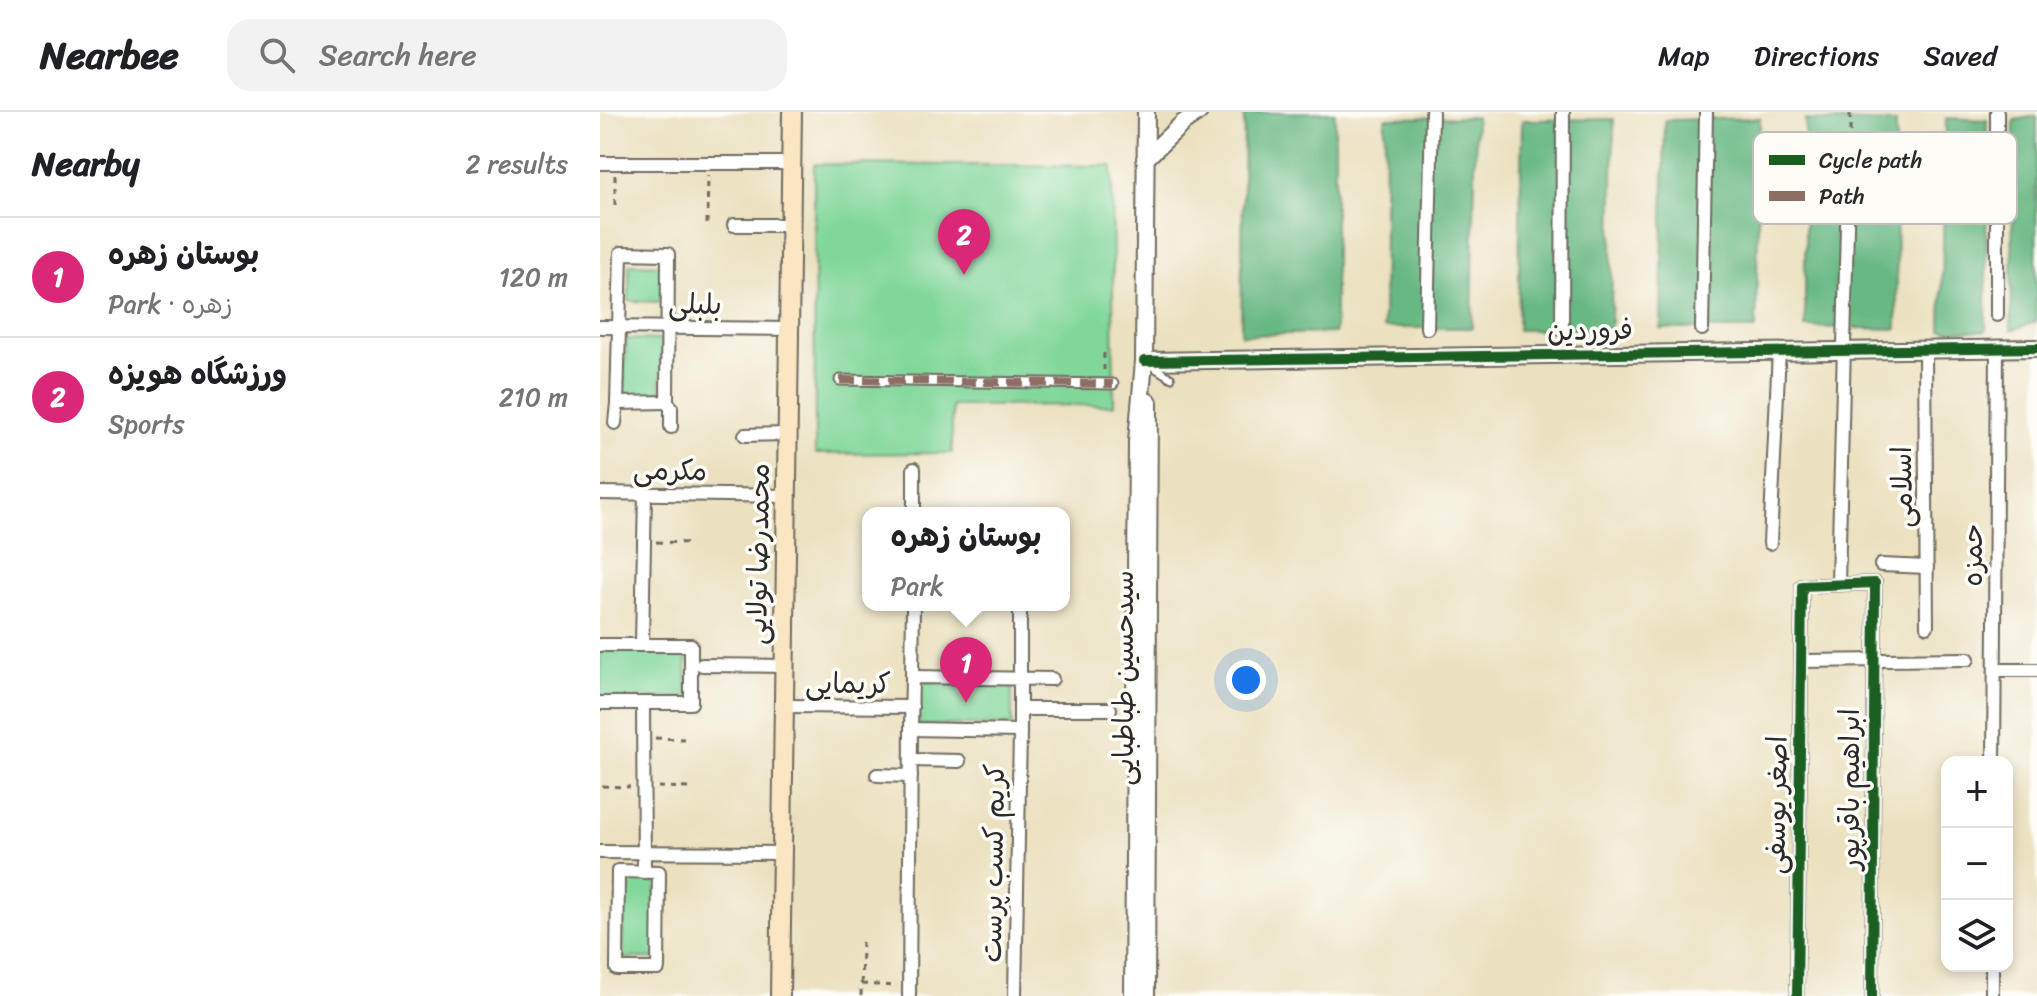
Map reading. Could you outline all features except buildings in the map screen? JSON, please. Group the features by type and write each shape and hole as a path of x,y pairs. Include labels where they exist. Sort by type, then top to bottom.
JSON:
{"main road":[{"name":"محمدرضا تولایی","path":"780,996 792,112"}],"street":[{"name":"سیدحسین طباطبایی","path":"1133,996 1144,441 1150,408 1144,361 1146,112"},
{"path":"1145,159 1199,112"},
{"path":"1427,328 1432,112"},
{"path":"1562,330 1563,112"},
{"path":"1702,329 1706,112"},
{"path":"600,163 791,163"},
{"path":"1838,583 1846,224"},
{"path":"1997,224 1997,315"},
{"path":"734,225 791,225"},
{"path":"615,423 621,253 668,254 667,402 671,407 671,427"},
{"name":"بلبلی","path":"600,327 790,329"},
{"name":"حمزه","path":"1994,756 1997,348"},
{"name":"فروردین","path":"1144,361 2037,348"},
{"name":"اسلامی","path":"1925,349 1927,626"},
{"path":"1770,543 1779,351"},
{"path":"840,380 1109,383"},
{"path":"617,403 667,402"},
{"path":"745,435 788,434"},
{"name":"سیدحسین طباطبایی","path":"1144,441 1146,996"},
{"path":"914,469 914,507"},
{"name":"مکرمی","path":"600,493 787,496"},
{"path":"642,645 645,493"},
{"path":"1881,565 1927,567"},
{"name":"ابراهیم باقرپور","path":"1838,583 1875,583 1872,996"},
{"name":"اصغر یوسفی","path":"1797,996 1802,586 1838,583"},
{"path":"909,991 913,611"},
{"name":"کریم کسب پرست","path":"1015,996 1020,611"},
{"path":"600,645 691,645 691,703 600,703"},
{"path":"1802,661 1968,659"},
{"path":"702,665 785,666"},
{"path":"1995,670 2037,670"},
{"path":"912,677 1052,679"},
{"path":"643,703 644,872"},
{"name":"کریمایی","path":"784,706 912,707"},
{"path":"1020,709 1110,709"},
{"path":"911,729 1020,731"},
{"path":"911,760 959,761"},
{"path":"877,775 911,776"},
{"path":"600,852 782,853"},
{"path":"618,871 644,872 659,872 658,969 617,969 618,871"},
{"path":"1992,972 1992,996"}],"lane":[{"path":"1144,361 1171,378"}],"path":[{"path":"1849,132 1850,112"},
{"path":"615,163 615,206"},
{"path":"707,224 709,163"},
{"path":"1104,353 1109,383"},
{"path":"644,542 692,543"},
{"path":"643,738 684,739"},
{"path":"602,786 692,788"},
{"path":"861,996 862,941"},
{"path":"861,984 909,991"}],"green space":[{"path":"1335,112 1335,333 1241,335 1244,113"},
{"path":"2037,116 2036,322 2011,330 2013,224 2017,224 2017,132 2014,132 2014,120"},
{"path":"1476,117 1472,328 1383,328 1385,118"},
{"path":"1760,118 1760,132 1753,132 1753,224 1758,224 1756,329 1661,329 1665,120"},
{"path":"1946,118 1987,120 1987,132 1946,132"},
{"path":"1614,119 1611,329 1518,330 1522,120"},
{"path":"1805,120 1896,123 1896,132 1805,132"},
{"path":"814,164 1112,166 1114,405 952,406 952,453 815,454"},
{"path":"1805,224 1896,224 1897,329 1805,327"},
{"path":"1944,224 1987,224 1986,331 1941,330"},
{"path":"629,264 666,265 665,302 629,301"},
{"path":"626,339 662,340 660,396 624,395"},
{"path":"600,648 686,648 687,698 600,698"},
{"path":"919,682 1012,682 1012,725 919,725"},
{"path":"622,876 656,876 656,958 623,958"}],"marked path":[{"path":"840,380 1113,384"}],"cycle path":[{"path":"1144,361 2037,348"},
{"path":"1797,996 1802,586 1875,583 1872,996"}],"place":[{"name":"ورزشگاه هویزه","path":"964,275"},
{"name":"بوستان زهره","path":"966,703"}]}
